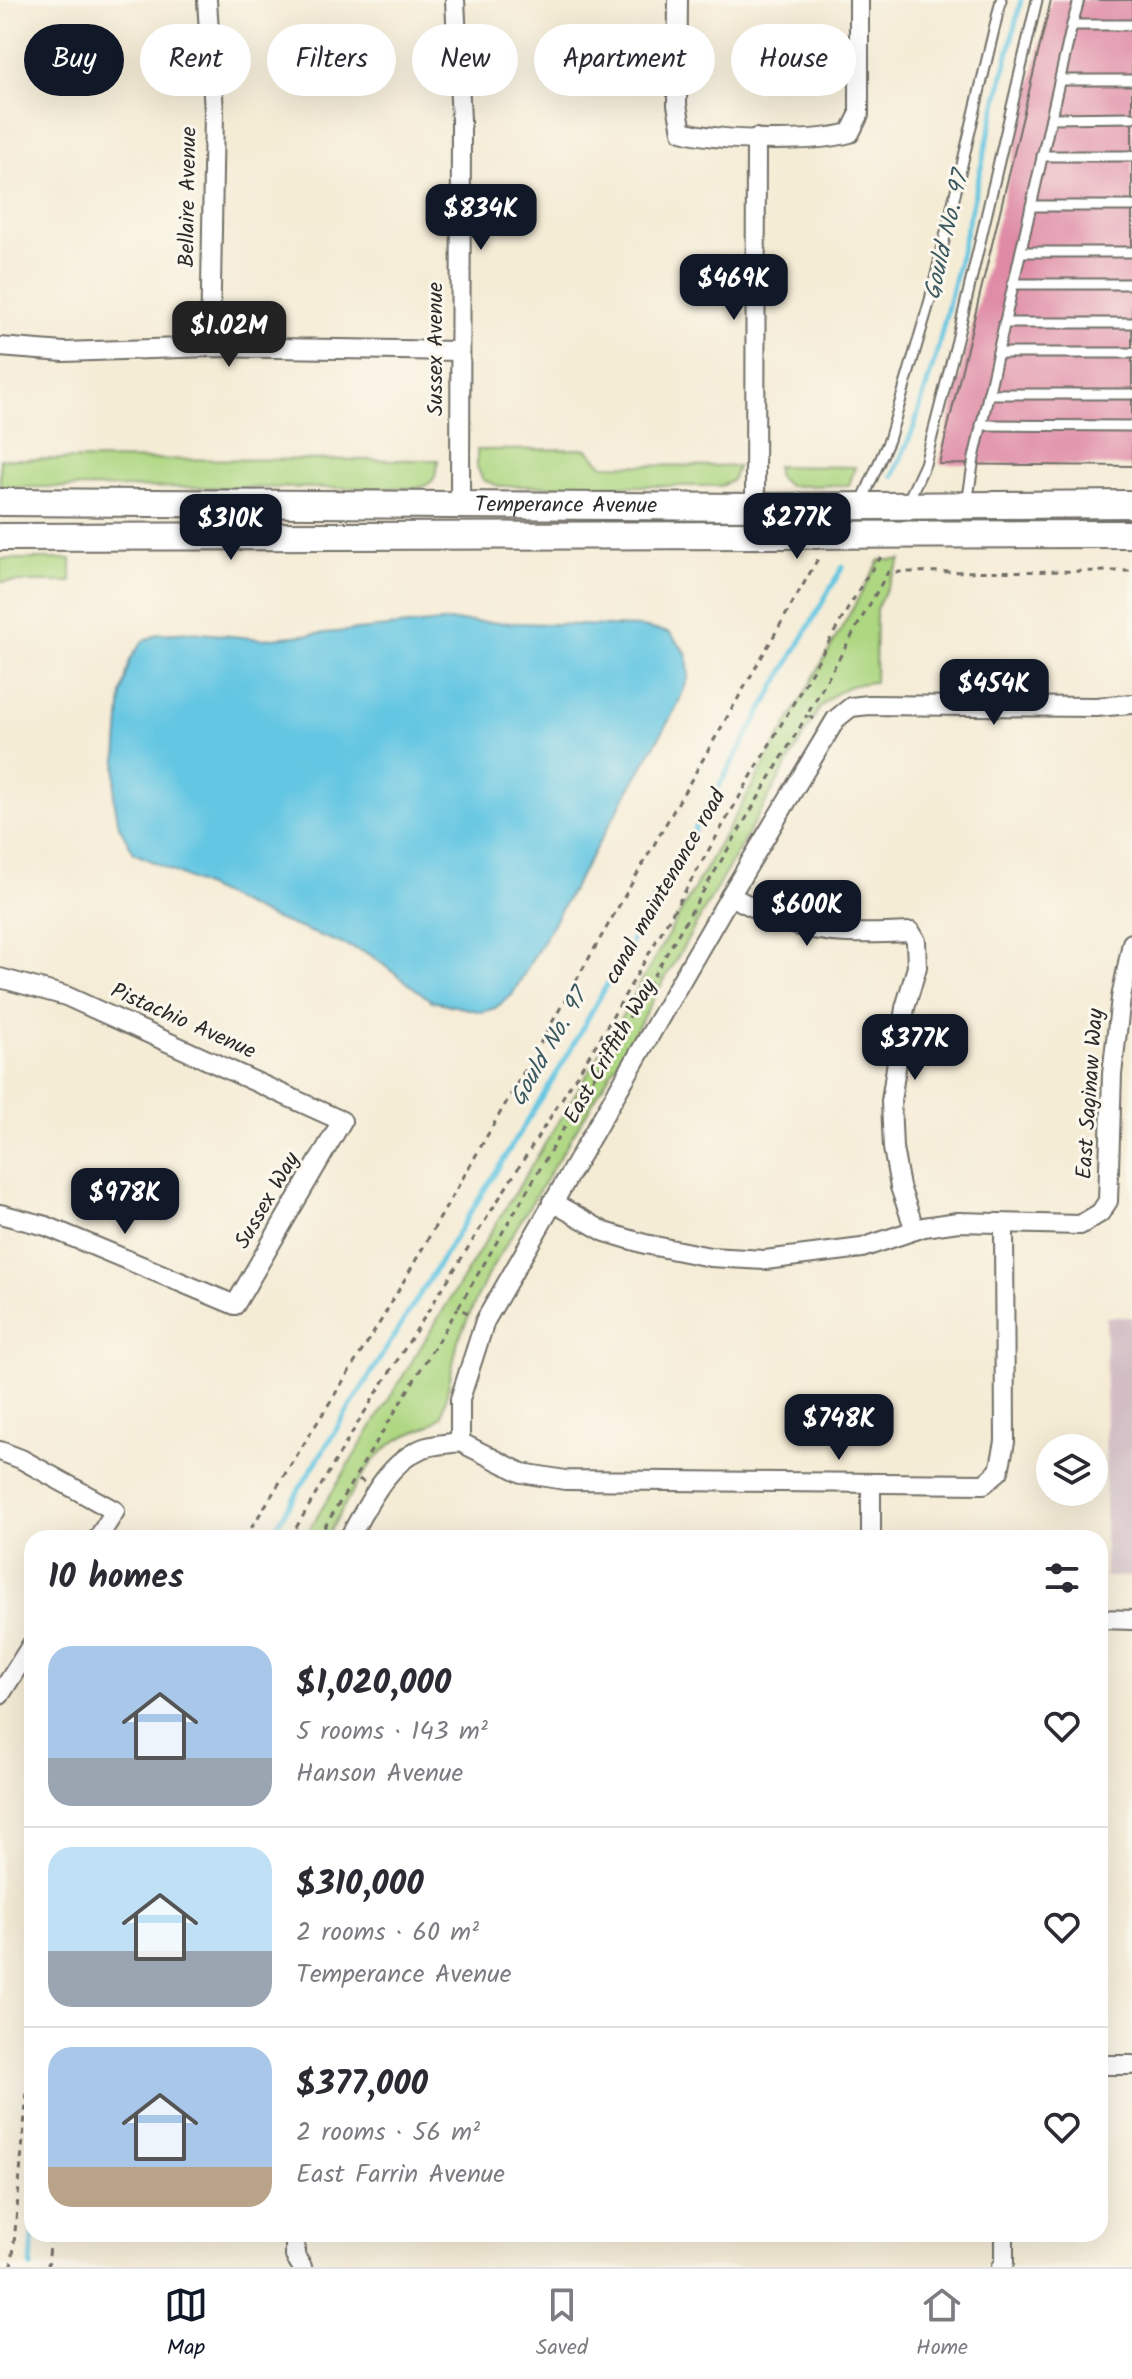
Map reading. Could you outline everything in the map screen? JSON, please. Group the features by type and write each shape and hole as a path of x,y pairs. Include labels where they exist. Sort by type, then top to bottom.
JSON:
{"main road":[{"name":"Temperance Avenue","path":"0,502 755,507 1132,504"},
{"path":"578,536 604,524 730,524 755,507"},
{"name":"Temperance Avenue","path":"0,537 1132,534"}],"street":[{"name":"Bellaire Avenue","path":"207,0 214,112 210,347"},
{"name":"Sussex Avenue","path":"455,0 461,120 460,506"},
{"path":"678,0 677,105 682,131 704,137 756,138 833,138 850,133 859,115 859,0"},
{"path":"755,507 756,138"},
{"path":"0,347 64,352 210,347 460,351"},
{"name":"East Criffith Way","path":"460,1442 460,1399 485,1321 730,896 836,719 851,707 1096,707 1132,704"},
{"path":"730,896 790,923 868,934 911,932 916,941 917,967 905,1008 891,1101 893,1148 900,1187 915,1230"},
{"name":"East Saginaw Way","path":"1004,1224 1080,1225 1100,1213 1108,1201 1112,1074 1121,998 1132,943"},
{"name":"Pistachio Avenue","path":"0,978 66,996 342,1121"},
{"name":"Sussex Way","path":"0,1214 46,1226 235,1305 342,1121"},
{"path":"354,1530 397,1465 421,1449 460,1442 522,1473 565,1480 984,1484 999,1471 1005,1442 1004,1224 958,1222 915,1230 862,1248 765,1260 710,1257 645,1244 605,1232 552,1202"},
{"path":"0,1451 21,1459 115,1511 103,1530"},
{"path":"871,1483 871,1530"},
{"path":"1108,1619 1132,1620"},
{"path":"0,1695 24,1657"},
{"path":"1108,2065 1132,2065"},
{"path":"296,2242 298,2262"},
{"path":"1001,2267 1004,2263 1004,2242"}],"lane":[{"path":"860,504 889,440 930,300 1001,0"},
{"path":"906,504 925,464 1037,0"},
{"path":"967,504 981,425 1079,0"},
{"path":"1072,25 1132,25"},
{"path":"1060,80 1132,80"},
{"path":"1051,118 1132,117"},
{"path":"1042,156 1132,156"},
{"path":"1031,206 1132,206"},
{"path":"1021,252 1132,252"},
{"path":"1013,284 1132,284"},
{"path":"1004,323 1132,323"},
{"path":"998,353 1132,353"},
{"path":"988,394 1132,394"},
{"path":"981,425 1132,426"}],"path":[{"name":"canal maintenance road","path":"295,1530 359,1421 602,1035 857,593 880,560 890,535"},
{"name":"canal maintenance road","path":"250,1530 382,1319 831,536"},
{"path":"323,1530 458,1308 888,572 1132,571"},
{"path":"807,715 831,727"},
{"path":"458,1308 485,1321"},
{"path":"355,1477 378,1490"},
{"path":"12,2267 24,2127"},
{"path":"48,2267 50,2242"}],"shaded area":[{"path":"1106,1317 1132,1317 1132,1577 1108,1577 1108,1530 1105,1530 1105,1506 1108,1506"}],"green space":[{"path":"587,449 603,465 738,466 732,480 721,486 499,486 483,480 477,467 477,450"},
{"path":"0,459 438,460 434,478 419,488 0,487"},
{"path":"776,466 855,467 849,485 788,486 778,477"},
{"path":"0,559 71,559 71,582 0,582"},
{"path":"880,560 901,560 876,609 875,682 844,689 819,709 621,1056 487,1276 458,1340 442,1416 395,1441 379,1455 354,1489 331,1530 309,1530 609,1039"}],"water":[{"path":"451,621 642,627 670,633 687,654 689,676 677,706 512,995 495,1008 482,1012 432,1001 369,954 265,915 134,853 119,826 114,799 122,693 130,660 142,642 158,634 191,632 262,639"}],"building":[{"path":"1051,0 1132,0 1132,466 939,464"}],"waterway":[{"name":"Gould No. 97","path":"893,476 913,430 937,352 1021,0"},
{"name":"Gould No. 97","path":"274,1530 560,1068 843,566"},
{"name":"Gould No. 97","path":"31,2267 33,2242"}]}
